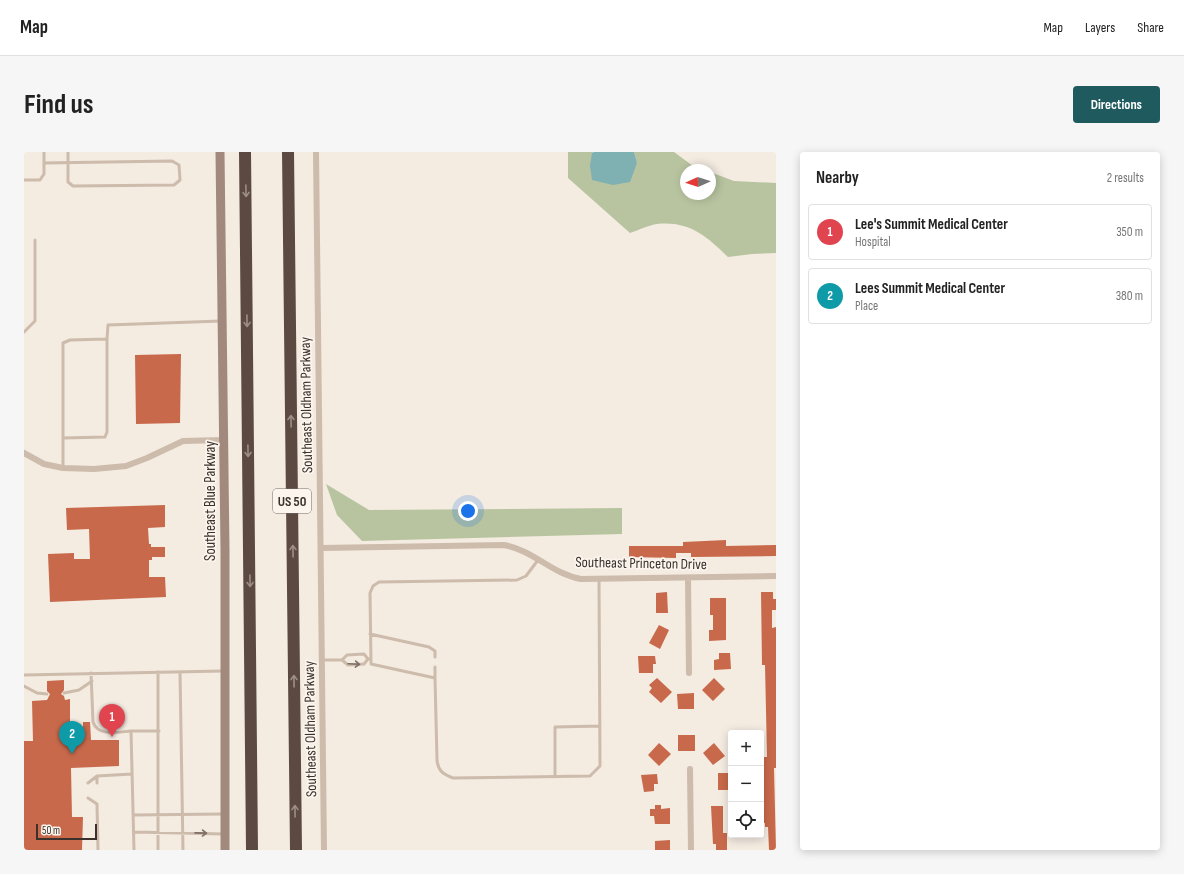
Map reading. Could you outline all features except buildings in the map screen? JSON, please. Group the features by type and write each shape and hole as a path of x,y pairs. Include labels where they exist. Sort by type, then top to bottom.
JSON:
{"highway":[{"path":"245,152 252,850"},
{"name":"US 50","path":"288,152 296,850"}],"street":[{"name":"Southeast Blue Parkway","path":"220,152 224,440 225,850"},
{"name":"Southeast Oldham Parkway","path":"316,152 324,850"},
{"path":"24,453 44,464 63,468 94,469 126,466 183,441 224,440"},
{"name":"Southeast Princeton Drive","path":"321,548 504,545 517,547 558,572 570,577 599,579 776,576"},
{"path":"688,578 689,674"},
{"path":"690,769 692,850"}],"lane":[{"path":"24,180 40,180 44,174 44,152"},
{"path":"44,163 68,164 172,161 179,165 180,180 174,185 73,186 68,182 68,164 68,152"},
{"path":"24,332 35,321 35,240"},
{"path":"63,438 105,437 107,432 108,325 222,321"},
{"path":"63,468 63,342 70,340 107,339"},
{"path":"370,659 370,593 373,586 379,582 517,580 526,576 538,560"},
{"path":"435,667 436,760 438,767 443,774 453,778 590,776 600,766 599,579"},
{"path":"370,634 429,647 435,651 435,656"},
{"path":"342,660 347,655 364,654 370,659 372,664 435,678"},
{"path":"322,660 342,660 348,665 364,664 370,659"},
{"path":"24,675 225,671"},
{"path":"158,672 158,850"},
{"path":"180,672 183,850"},
{"path":"91,673 93,722 98,731 159,731"},
{"path":"64,693 79,690 92,682"},
{"path":"24,686 37,693 47,694"},
{"path":"555,777 555,727 600,726"},
{"path":"131,731 134,850"},
{"path":"88,783 97,776 132,774"},
{"path":"97,776 97,783"},
{"path":"88,798 97,804"},
{"path":"97,798 98,850"},
{"path":"134,815 226,814"},
{"path":"134,832 225,834"}],"green space":[{"path":"568,152 594,152 592,153 637,164 634,152 674,152 690,164 680,164 680,200 716,200 716,174 734,181 776,183 776,253 728,257 705,237 679,225 657,224 647,226 630,233 568,178"},
{"path":"326,484 369,510 622,508 622,534 362,541 337,515"}],"water":[{"path":"634,152 637,163 630,182 613,185 592,180 590,166 592,153"}],"place":[{"name":"Lee's Summit Medical Center","path":"112,737"},
{"name":"Lees Summit Medical Center","path":"72,754"}]}
